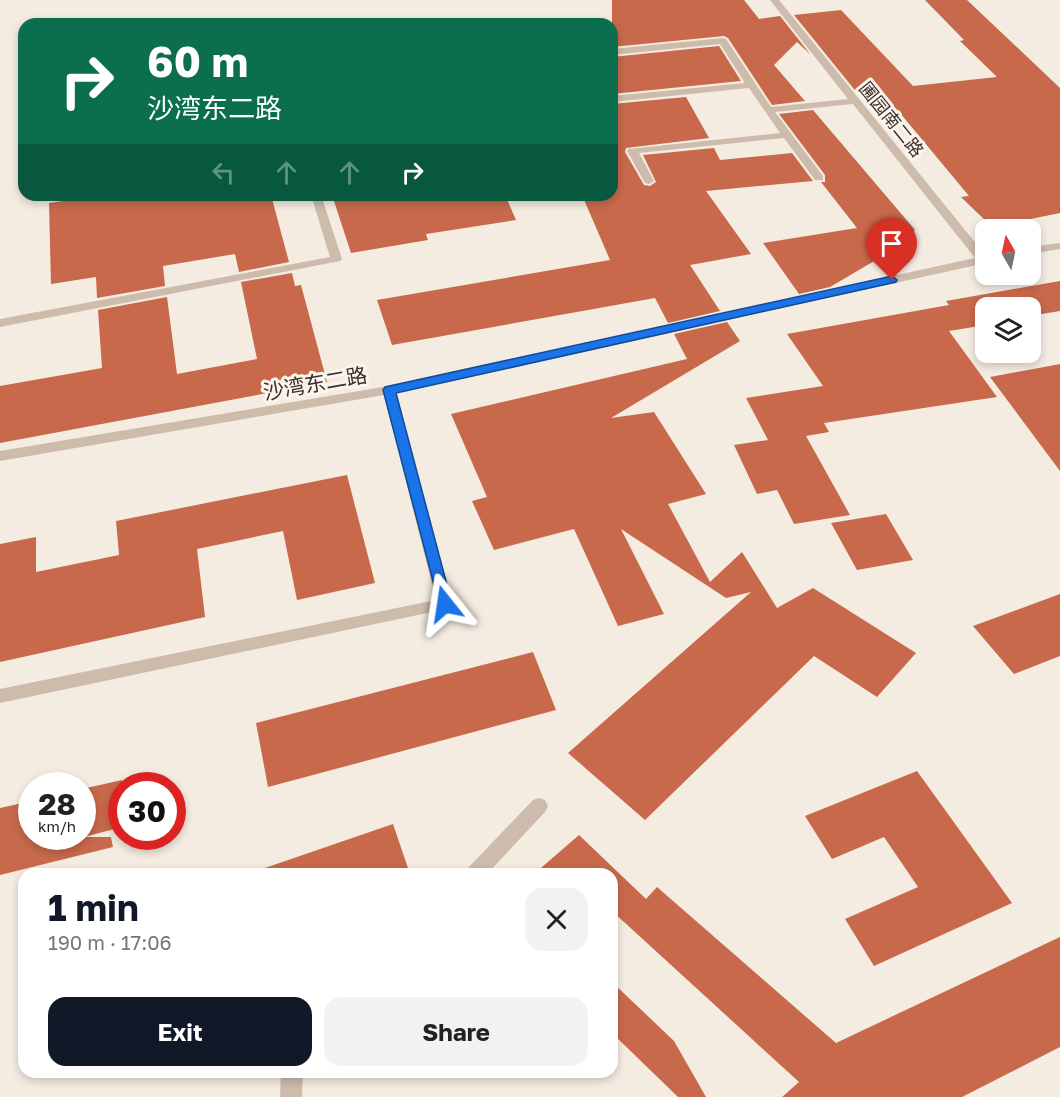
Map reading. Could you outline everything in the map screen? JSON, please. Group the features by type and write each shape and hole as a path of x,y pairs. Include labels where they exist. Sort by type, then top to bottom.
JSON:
{"street":[{"name":"圃园南二路","path":"774,0 975,248"},
{"path":"618,51 723,41 768,110 819,178"},
{"path":"618,98 752,85"},
{"path":"768,110 856,101"},
{"path":"649,181 632,151 786,135"},
{"path":"0,323 336,259 318,201"},
{"path":"1041,249 1060,246"},
{"name":"沙湾东二路","path":"0,456 389,390 975,261"},
{"path":"0,696 445,604 389,390"},
{"path":"481,868 539,806"},
{"path":"291,1097 292,1078"}],"building":[{"path":"612,0 744,0 759,19 780,16 810,54 797,42 774,65 805,101 772,105 728,38 724,36 618,46 618,18 612,18"},
{"path":"925,0 967,0 1060,88 1060,213 1031,219 984,219 961,197 969,196 900,113 880,92 858,94 794,15 841,10 913,86 997,77 960,41 964,40"},
{"path":"719,46 741,81 618,93 618,56"},
{"path":"686,97 709,138 626,148 625,152 644,185 650,186 656,182 643,155 714,148 720,160 792,153 813,181 706,191 751,254 690,265 720,311 668,323 655,298 392,345 377,300 610,260 585,201 618,201 618,103"},
{"path":"813,110 915,230 889,258 876,260 830,287 799,294 763,243 857,228 821,182 825,182 825,175 779,114"},
{"path":"63,201 273,201 289,262 239,272 235,254 163,266 165,286 97,298 96,277 51,284 49,203"},
{"path":"334,201 508,201 516,220 426,234 428,240 351,253"},
{"path":"292,273 295,286 301,285 327,382 0,443 0,386 102,368 98,310 167,297 177,374 257,359 241,282"},
{"path":"1060,281 1060,311 1041,314 1041,297 975,297 975,327 949,331 997,397 824,423 829,432 806,436 850,515 794,524 777,490 757,494 734,445 768,440 746,398 823,386 787,334 949,305 946,301"},
{"path":"727,322 740,341 611,418 654,412 706,494 668,504 710,582 742,552 777,608 813,588 916,653 877,697 814,656 645,820 568,753 751,592 726,598 621,529 664,614 618,626 574,529 494,550 472,501 487,497 451,414 687,359 674,334"},
{"path":"1060,364 1060,471 990,377"},
{"path":"347,475 375,583 297,600 283,531 197,549 205,617 0,662 0,544 36,537 36,572 119,555 116,521"},
{"path":"886,514 913,560 857,570 831,523"},
{"path":"1060,594 1060,656 1014,674 973,626"},
{"path":"533,652 556,710 268,787 256,723"},
{"path":"917,771 1012,903 874,966 845,919 918,887 884,837 832,859 805,816"},
{"path":"108,783 108,831 96,834 96,786"},
{"path":"18,804 18,850 96,850 96,837 108,837 108,848 28,868 18,868 18,871 0,875 0,808"},
{"path":"393,824 408,868 265,868"},
{"path":"579,835 614,868 541,868"},
{"path":"618,872 646,899 657,887 836,1043 1060,937 1060,1047 962,1097 782,1097 799,1082 618,916"},
{"path":"618,988 674,1041 706,1097 678,1097 618,1039"}],"route":[{"path":"445,604 389,390 892,280"}]}
